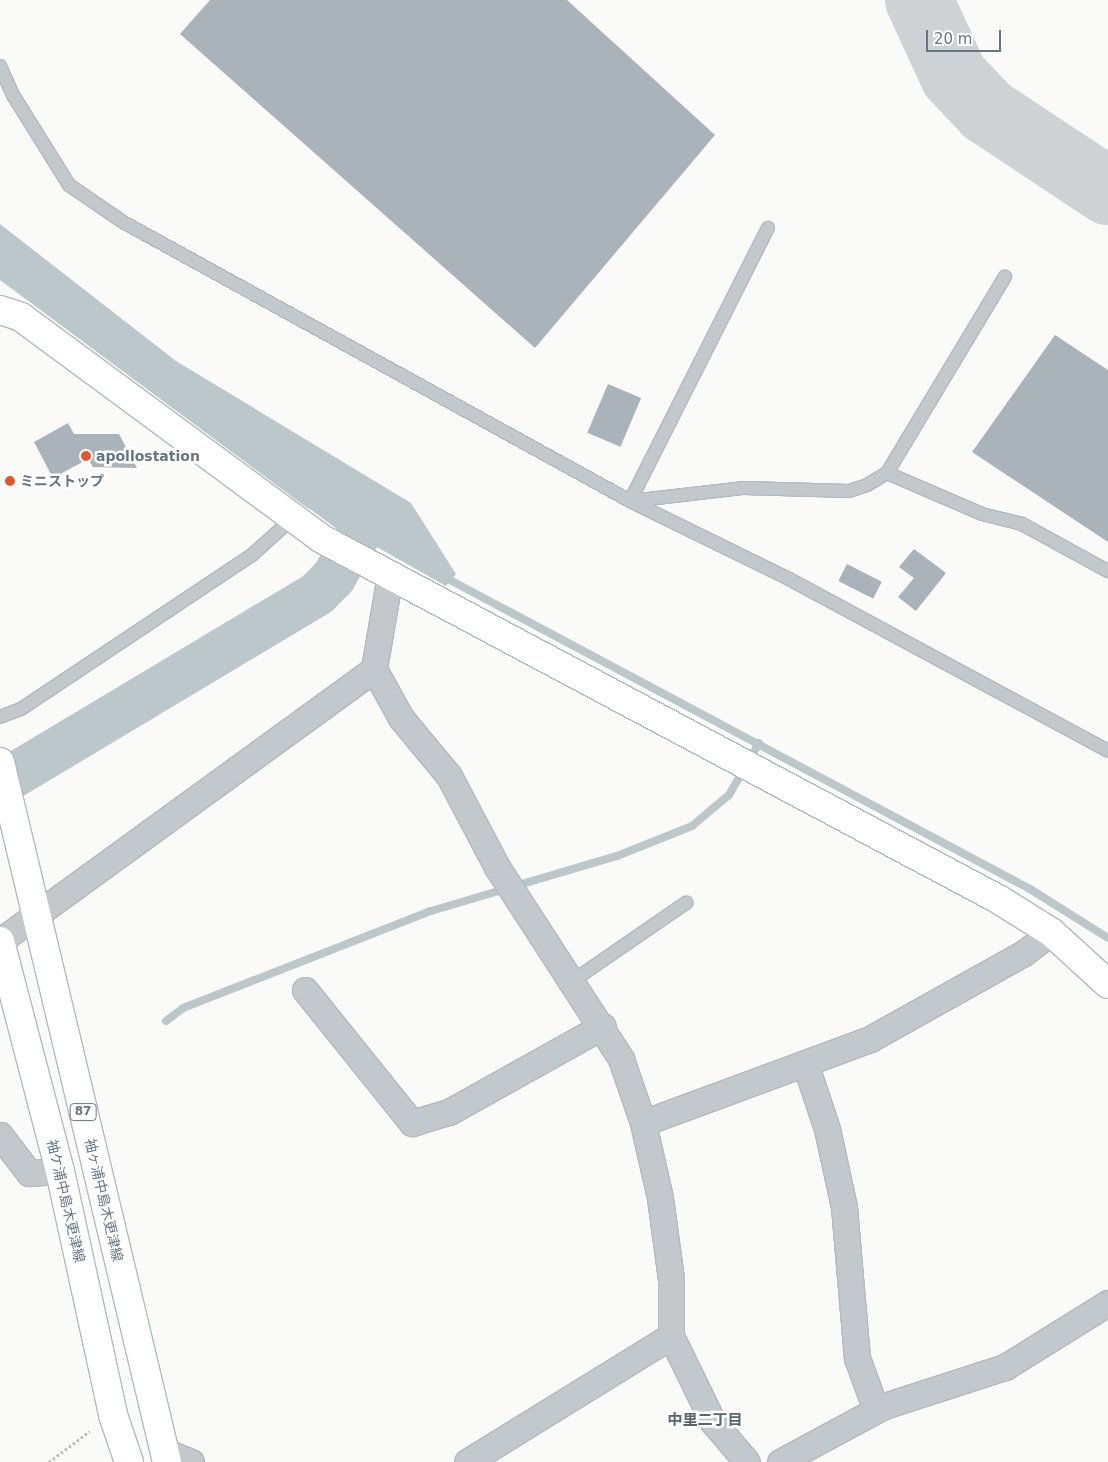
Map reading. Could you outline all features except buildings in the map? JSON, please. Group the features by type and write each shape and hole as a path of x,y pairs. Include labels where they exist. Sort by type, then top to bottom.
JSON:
{"street":[{"path":"0,310 21,317 322,539 998,899 1050,932 1108,984"},
{"path":"378,569 374,669 401,718 449,776 498,867 572,982 603,1026 621,1059 643,1123 671,1278 671,1336 713,1422 747,1462"},
{"path":"0,941 374,669"},
{"name":"袖ヶ浦中島木更津線","path":"0,762 38,912 165,1457"},
{"path":"643,1123 806,1066 870,1039 1024,953 1050,932"},
{"name":"袖ケ浦中島木更津線","path":"0,941 60,1171 113,1415 128,1462"},
{"path":"305,990 412,1123 449,1112 603,1026"},
{"path":"806,1066 827,1129 844,1207 857,1358 876,1410"},
{"path":"0,1135 29,1172 60,1171"},
{"path":"780,1462 876,1410 1005,1367 1108,1303"},
{"path":"467,1462 671,1336"},
{"path":"165,1457 191,1462"}],"lane":[{"path":"0,66 13,95 69,185 123,222 630,501 789,579 1108,751"},
{"path":"630,501 768,228"},
{"path":"630,501 744,488 849,491 887,473 1005,277"},
{"path":"887,473 982,514 1022,524 1108,571"},
{"path":"0,717 21,709 252,555 293,518"},
{"path":"572,982 686,903"}],"path":[{"path":"49,1462 113,1415"}],"shaded area":[{"path":"0,224 176,361 411,503 456,574 446,586 306,507 0,280"}],"waterway":[{"path":"0,783 317,593 333,577 365,522 328,494"},
{"path":"450,580 1030,889 1108,938"},
{"path":"166,1021 183,1008 431,911 617,856 692,826 729,795 759,743"}],"taxiway":[{"path":"919,0 954,76 987,111 1108,191"}],"place":[{"name":"apollostation","path":"86,456"},
{"name":"ミニストップ","path":"10,481"}],"district":[{"name":"中里二丁目","path":"705,1421"}]}
